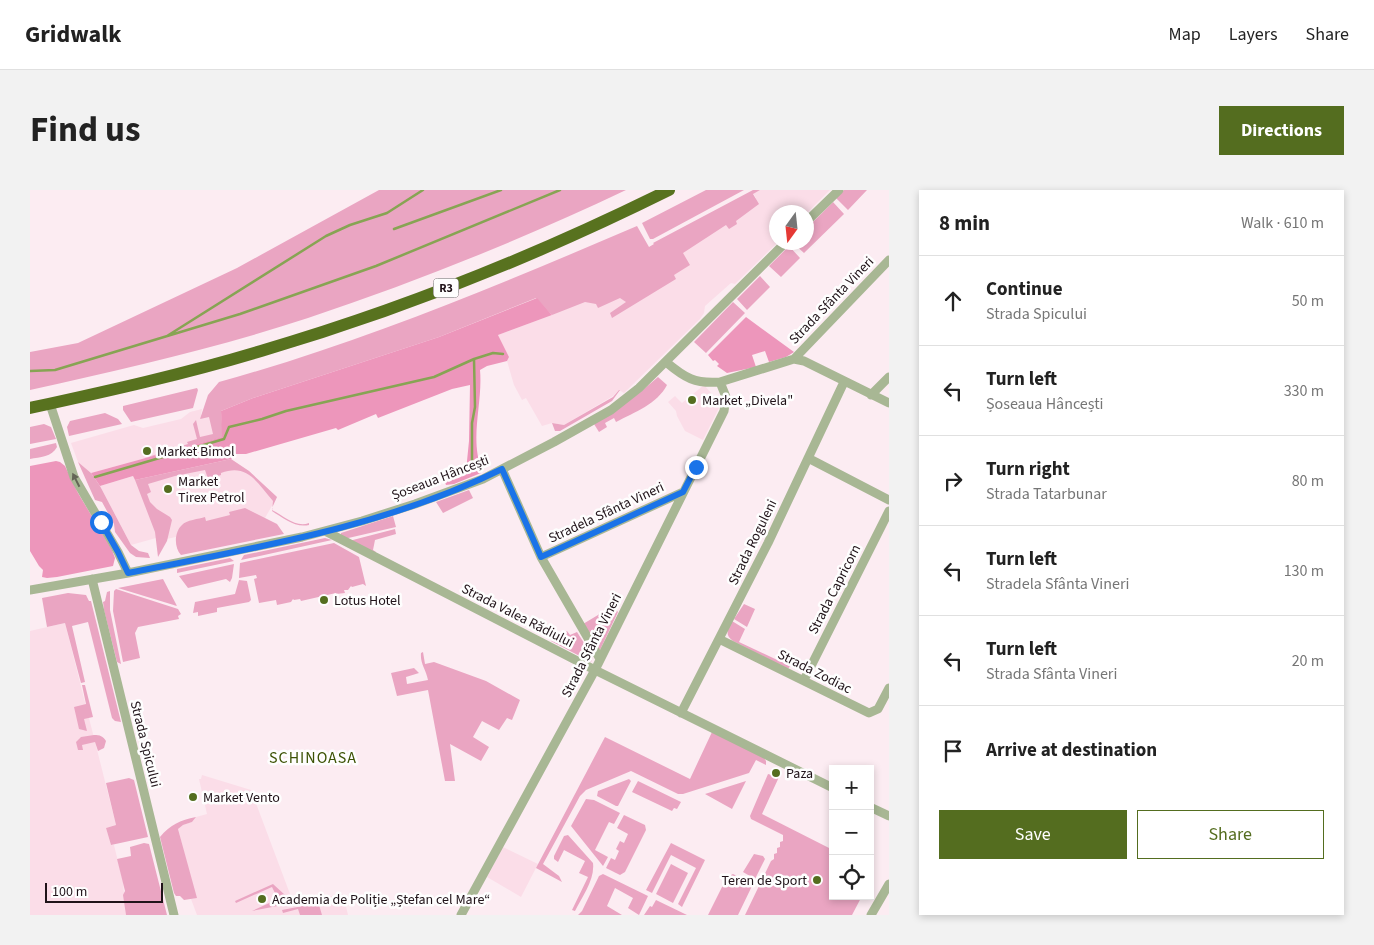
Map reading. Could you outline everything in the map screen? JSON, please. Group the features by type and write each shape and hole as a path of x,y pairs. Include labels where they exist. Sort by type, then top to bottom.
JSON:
{"highway":[{"name":"R3","path":"30,408 215,364 309,337 418,299 480,274 669,190"}],"street":[{"path":"814,214 839,190"},
{"name":"Șoseaua Hâncești","path":"33,590 237,552 362,522 448,493 502,469 611,410 639,388 778,250"},
{"name":"Strada Sfânta Vineri","path":"794,359 889,260"},
{"path":"666,362 684,377 692,380 720,382 794,359 889,403"},
{"path":"872,395 889,377"},
{"name":"Strada Sfânta Vineri","path":"462,915 595,670 724,411 726,397 720,382"},
{"name":"Strada Roguleni","path":"681,713 768,543 844,382"},
{"path":"50,404 74,477 118,552 128,573"},
{"path":"808,458 889,500"},
{"name":"Strada Valea Rădiului","path":"502,469 541,557 600,659"},
{"name":"Stradela Sfânta Vineri","path":"541,557 683,492"},
{"name":"Strada Capricorn","path":"804,680 889,511"},
{"name":"Strada Valea Rădiului","path":"325,531 595,670 829,786"},
{"name":"Strada Spicului","path":"92,579 174,915"},
{"name":"Strada Zodiac","path":"719,639 869,713 878,709 889,688"},
{"path":"874,809 889,816"},
{"path":"871,915 889,884"}],"shaded area":[{"path":"379,190 626,190 548,226 469,259 389,290 308,318 205,348 30,390 30,352 78,343 237,268"},
{"path":"706,190 744,190 650,239 642,223"},
{"path":"753,190 760,190 753,194 759,204 736,221 737,224 729,229 726,225 683,253 690,265 674,275 676,279 612,318 610,313 626,302 620,298 598,308 596,304 585,302 552,315 536,298 439,337 253,398 221,411 223,437 142,459 188,444 187,442 197,439 193,424 196,420 200,437 213,434 209,417 200,419 208,395 219,382 379,331 534,270 637,226 649,247 653,243"},
{"path":"760,190 830,190 814,206 769,205 770,250 735,284 731,283 705,306 704,313 700,319 624,393 619,390 613,396 564,425 552,423 542,426 526,398 522,400 514,385 507,361 509,357 498,335 552,315 653,245 756,198 753,193"},
{"path":"844,190 867,190 848,210 836,198"},
{"path":"833,202 844,214 814,243 814,221"},
{"path":"785,250 793,250 800,258 781,277 769,266"},
{"path":"760,276 770,287 747,310 737,299"},
{"path":"537,298 552,315 498,335 509,357 507,361 487,366 480,370 476,433 478,458 482,470 480,471 481,473 454,484 446,485 445,482 466,471 469,441 470,385 452,389 378,418 376,414 338,430 336,428 246,454 236,454 231,459 135,480 133,476 100,486 91,473 222,437 221,411 253,398 439,337"},
{"path":"733,302 745,313 706,353 694,342"},
{"path":"746,317 794,352 786,357 769,362 765,351 752,355 756,367 727,373 717,366 719,364 708,355"},
{"path":"658,377 667,385 663,392 645,407 616,422 614,418 605,423 607,427 599,432 594,424 627,402"},
{"path":"704,385 721,404 703,440 685,431 676,411 668,402 675,396 682,403"},
{"path":"197,388 193,408 131,422 123,410 123,406"},
{"path":"619,390 612,401 560,431 555,431 552,423 564,425 613,397"},
{"path":"202,409 201,415 221,411 223,437 91,473 78,462 71,443 134,425 143,428 181,419 190,412"},
{"path":"105,413 118,419 122,424 69,436 67,427 70,421"},
{"path":"44,424 51,427 56,439 30,444 30,427"},
{"path":"56,443 57,447 52,453 30,459 30,449"},
{"path":"231,459 249,471 277,497 265,518 157,541 156,538 131,545 100,486 133,476 135,480"},
{"path":"231,459 249,471 277,497 272,507 273,501 257,482 251,476 238,471 221,473 221,475 208,479 205,470 148,484 151,492 147,494 150,502 172,520 167,541 158,557 155,532 135,480"},
{"path":"56,461 65,466 78,493 112,550 115,558 113,566 57,577 42,577 43,570 30,551 30,466"},
{"path":"78,462 91,473 100,486 131,545 139,551 148,553 150,558 136,557 130,553 115,532 114,524 102,502 95,500"},
{"path":"469,490 473,498 443,513 436,502"},
{"path":"245,508 277,524 284,534 181,555 177,548 176,536 179,528 184,523 205,517 206,521 230,515 229,512"},
{"path":"272,510 290,521 299,524 309,523 309,525 304,526 289,522"},
{"path":"393,516 396,527 344,539 341,535 341,533"},
{"path":"395,529 396,534 375,540 373,550 376,552 375,554 349,541"},
{"path":"325,538 332,540 241,560 244,555"},
{"path":"334,543 359,557 366,586 363,584 351,586 348,590 344,590 345,593 336,593 301,601 300,599 293,599 291,602 277,605 276,600 259,603 254,579 257,578 256,575 239,578 240,563"},
{"path":"230,558 234,561 177,573 177,569"},
{"path":"234,564 230,582 226,579 188,588 179,576"},
{"path":"163,579 177,606 118,588"},
{"path":"239,580 247,581 251,600 249,602 217,608 217,612 198,616 198,612 193,613 195,602 235,594"},
{"path":"116,589 178,609 181,614 178,616 179,619 138,627 135,633 140,658 123,662 113,611 114,591"},
{"path":"110,591 110,610 121,664 117,662 104,610 103,602 107,592"},
{"path":"68,593 86,595 89,601 91,601 121,722 115,721 112,718 88,622 72,626 85,682 81,683 65,623 47,627 42,598"},
{"path":"744,604 755,609 747,627 734,619"},
{"path":"613,606 618,612 600,650 583,624"},
{"path":"732,621 745,629 739,642 790,666 788,669 733,641 728,636 728,629"},
{"path":"65,623 116,825 106,828 111,845 114,845 123,882 126,915 30,915 30,631"},
{"path":"567,631 570,635 577,632 593,657 591,662 551,641"},
{"path":"423,652 425,664 434,662 486,681 520,700 512,720 507,718 499,730 482,721 473,737 489,747 481,761 450,744 455,781 445,781 428,690 397,696 391,673 414,668 419,673 406,677 407,684 428,680 421,660 421,653"},
{"path":"82,685 85,685 93,717 84,719 87,731 79,729 74,707 86,704"},
{"path":"712,732 764,758 766,765 756,760 749,773 683,794 678,794 631,771 586,790 580,796 543,864 559,876 562,882 536,868 605,737 690,779"},
{"path":"94,735 105,739 104,748 98,751 95,742 82,745 83,750 78,750 76,742 81,737"},
{"path":"768,774 779,777 762,814 829,848 829,900 860,900 852,915 745,915 771,861 774,859 774,854 777,853 777,848 780,847 780,842 783,841 783,835 751,819 750,816"},
{"path":"202,775 251,790 293,902 343,894 348,915 197,915 191,899 196,898 178,829 192,822 196,817 207,814 199,779 201,779"},
{"path":"129,778 134,780 148,837 111,845 106,828 116,825 106,783"},
{"path":"629,779 631,781 618,806 597,796 598,791"},
{"path":"638,781 681,802 677,809 674,808 672,811 632,792"},
{"path":"746,781 732,809 705,794"},
{"path":"586,799 594,800 620,813 614,824 609,822 595,850 608,857 603,866 571,826"},
{"path":"624,815 645,825 646,830 625,872 620,875 606,868 611,858 615,860 619,851 616,849 620,841 624,843 628,834 617,828"},
{"path":"196,817 192,822 178,829 197,898 184,900 174,893 160,837 176,824"},
{"path":"568,835 593,863 590,882 575,911 572,910 588,877 579,873 585,861 564,850 558,862 554,859 564,836"},
{"path":"144,843 149,844 167,915 126,915 123,895 125,891 117,859 131,856 130,847"},
{"path":"671,843 705,860 682,907 678,904 696,868 671,855 652,893 646,890"},
{"path":"503,847 538,864 521,897 487,877"},
{"path":"754,854 763,856 765,859 755,879 743,872"},
{"path":"671,864 688,873 673,903 656,894"},
{"path":"603,874 648,896 639,915 628,908 633,898 615,888 607,906 622,915 578,915 582,911 599,876"},
{"path":"733,874 753,884 738,915 708,915 727,877"},
{"path":"273,884 285,895 288,904 252,911 278,899 272,887 236,903 235,901"},
{"path":"656,900 687,915 644,915"},
{"path":"313,904 319,905 322,915 300,915 298,909 283,913 282,910"}],"waterway":[{"path":"167,336 326,236 350,225 387,213 423,190"},
{"path":"394,229 501,190"},
{"path":"30,371 55,370 240,314 376,266 560,190"},
{"path":"95,477 224,439 229,427 286,411 434,377 474,359 493,353 503,354"},
{"path":"472,465 472,423 475,407 474,359"}],"place":[{"name":"Market „Divela\"","path":"692,400"},
{"name":"Market Bimol","path":"147,451"},
{"name":"Market Tirex Petrol","path":"168,489"},
{"name":"Lotus Hotel","path":"324,600"},
{"name":"Paza","path":"776,773"},
{"name":"Market Vento","path":"193,797"},
{"name":"Teren de Sport","path":"817,880"},
{"name":"Academia de Poliție „Ștefan cel Mare“","path":"262,899"}],"district":[{"name":"SCHINOASA","path":"313,757"}],"route":[{"path":"101,522 128,573 237,552 362,522 448,493 502,469 541,557 683,492 696,467"}]}
